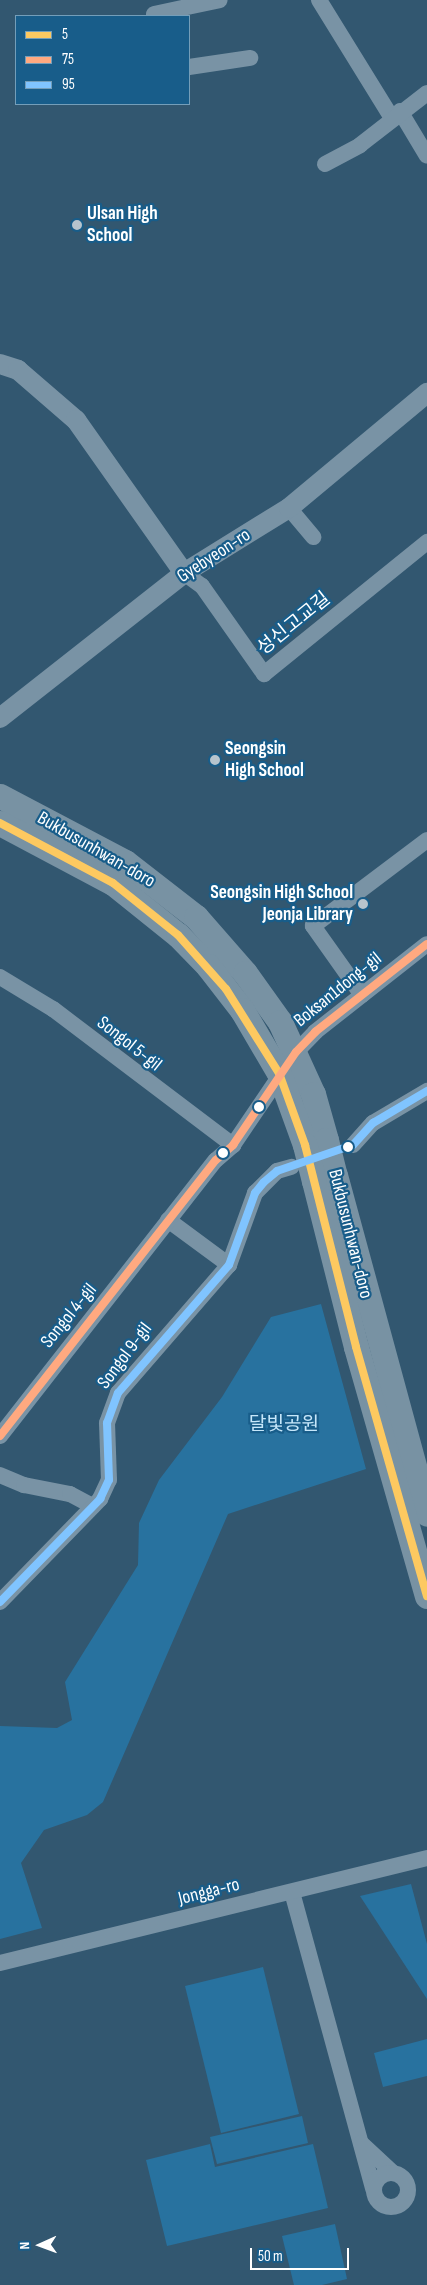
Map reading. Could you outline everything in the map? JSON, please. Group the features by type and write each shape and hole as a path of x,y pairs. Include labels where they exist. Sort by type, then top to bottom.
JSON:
{"main road":[{"name":"Bukbusunhwan-doro","path":"0,796 125,862 196,917 264,998 296,1052 314,1094 316,1143 356,1347 427,1596"},
{"name":"Bukbusunhwan-doro","path":"0,824 113,883 178,935 226,989 279,1073 316,1143"},
{"name":"Bukbusunhwan-doro","path":"324,1178 427,1514"}],"street":[{"path":"154,14 220,0"},
{"path":"319,0 396,115 427,156"},
{"path":"190,67 250,58"},
{"path":"325,164 360,145 396,115 427,93"},
{"path":"0,364 18,370 76,420 184,573"},
{"name":"Gyebyeon-ro","path":"0,718 184,573 289,508 425,400"},
{"path":"289,508 313,537"},
{"name":"성신고교길","path":"184,573 202,586 264,674 427,542"},
{"path":"362,995 313,926 427,840"},
{"name":"Boksan1dong-gil","path":"279,1073 315,1032 427,944"},
{"name":"Songol 5-gil","path":"0,977 53,1009 233,1145"},
{"name":"Songol 4-gil","path":"0,1436 216,1160 233,1145 279,1073"},
{"path":"353,1145 373,1123 427,1091"},
{"name":"Songol 9-gil","path":"0,1602 94,1506 107,1489 109,1480 105,1439 112,1406 118,1393 229,1265 255,1193 277,1172 291,1167"},
{"path":"168,1220 229,1265"},
{"path":"0,1475 24,1485 70,1494 94,1506"},
{"name":"Jongga-ro","path":"0,1963 427,1858"},
{"path":"292,1892 376,2199 384,2206 400,2204 407,2196 408,2184 400,2175 392,2172 361,2143"},
{"path":"373,2189 378,2178 392,2172"}],"green space":[{"name":"달빛공원","path":"321,1304 366,1469 228,1514 103,1802 87,1815 44,1830 21,1863 42,1928 0,1939 0,1726 57,1728 72,1720 65,1682 138,1565 139,1523 159,1480 222,1397 271,1317"},
{"path":"411,1884 427,1944 427,1999 360,1896"},
{"path":"263,1967 299,2114 221,2133 185,1986"},
{"path":"427,2039 427,2076 383,2087 374,2053"},
{"path":"302,2116 308,2143 217,2164 210,2137"},
{"path":"210,2144 215,2167 313,2144 328,2208 167,2246 146,2160"},
{"path":"335,2224 347,2279 322,2285 294,2285 282,2236"}],"transit line":[{"name":"5","path":"0,823 113,883 178,935 226,989 279,1073 305,1145 356,1347 427,1596"},
{"name":"75","path":"0,1436 216,1160 233,1145 296,1052 315,1032 427,944"},
{"name":"95","path":"0,1602 100,1499 109,1480 107,1423 118,1393 229,1265 255,1193 264,1182 277,1171 353,1145 373,1123 427,1091"}],"place":[{"name":"Ulsan High School","path":"77,225"},
{"name":"Seongsin High School","path":"215,760"},
{"name":"Seongsin High School Jeonja Library","path":"363,904"}]}
